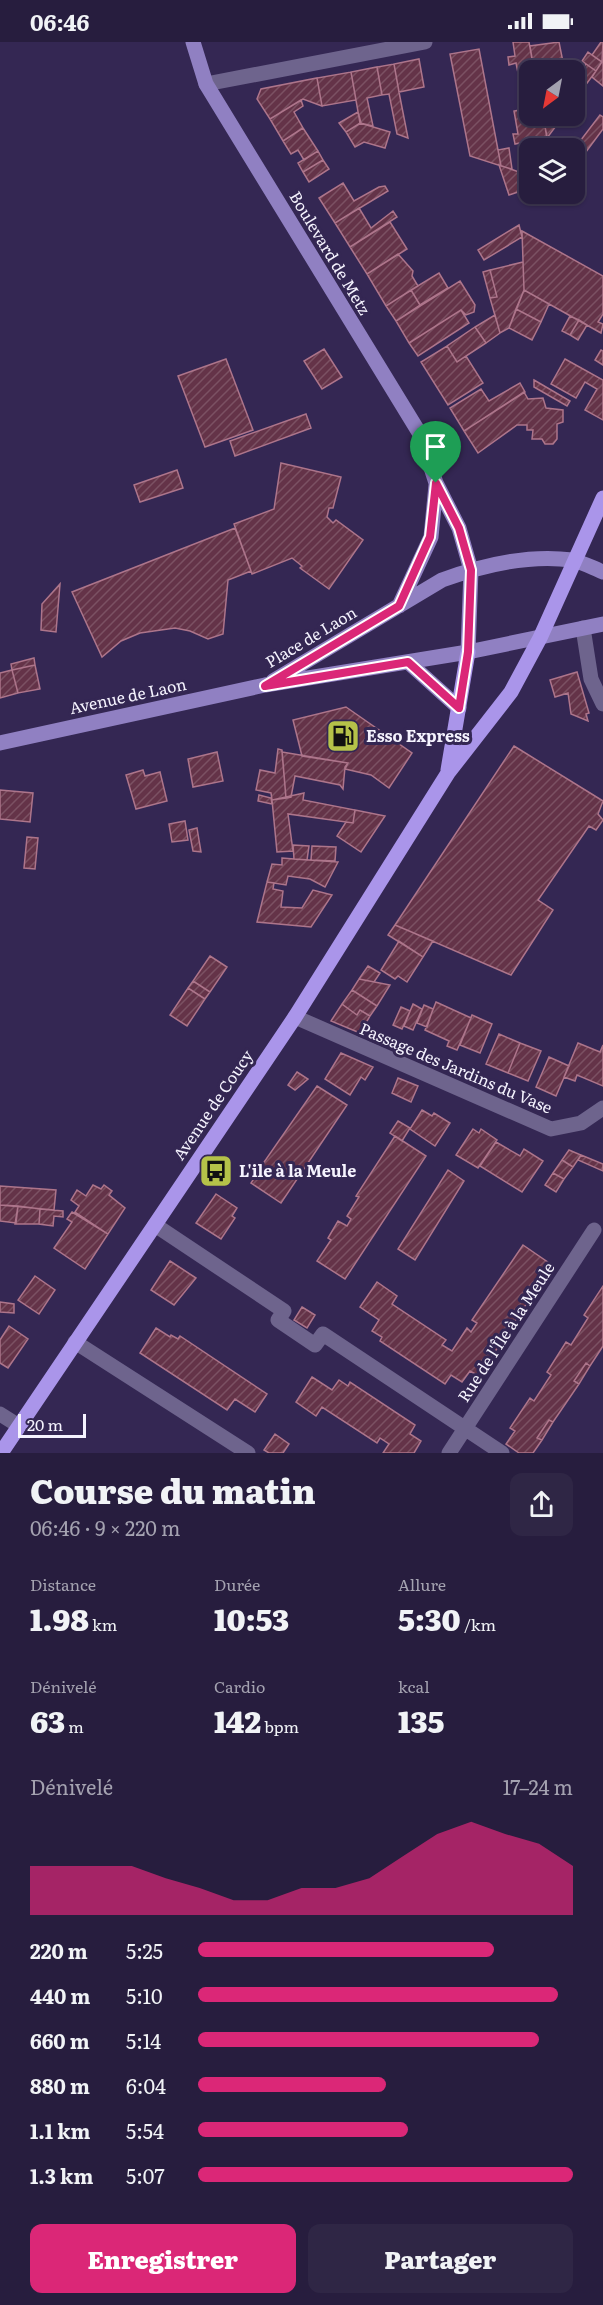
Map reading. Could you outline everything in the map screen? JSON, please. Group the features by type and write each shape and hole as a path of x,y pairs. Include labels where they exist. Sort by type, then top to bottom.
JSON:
{"main road":[{"name":"Boulevard de Metz","path":"193,42 206,84 420,434 436,483"},
{"path":"436,483 459,528 471,570 468,652 448,773"},
{"path":"399,606 430,537 436,483"},
{"path":"448,773 511,692 540,638 603,498"},
{"name":"Place de Laon","path":"265,686 442,580 471,570 523,559 574,560 603,572"},
{"name":"Place de Laon","path":"265,686 468,652 603,624"},
{"path":"408,662 459,708"},
{"name":"Avenue de Laon","path":"0,743 265,686"},
{"name":"Avenue de Coucy","path":"1,1453 294,1017 448,773"}],"street":[{"path":"206,84 425,42"},
{"path":"583,628 591,679 603,704"},
{"name":"Passage des Jardins du Vase","path":"294,1017 551,1130 581,1123 603,1108"},
{"path":"155,1225 284,1311 278,1320 315,1345 323,1334 502,1453"},
{"name":"Rue de l'Île à la Meule","path":"449,1453 594,1230"},
{"path":"75,1342 248,1453"},
{"path":"0,1414 19,1426"}],"building":[{"path":"513,42 529,42 532,60 519,60 519,78 516,63 509,65 508,57 515,56"},
{"path":"559,42 563,60 532,60 530,46"},
{"path":"603,42 602,62 592,55"},
{"path":"479,49 501,166 470,156 450,54"},
{"path":"588,52 602,62 596,71 583,60"},
{"path":"419,59 424,87 399,92 394,64"},
{"path":"603,60 603,86 592,77"},
{"path":"394,64 408,138 397,134 389,94 382,95 377,67"},
{"path":"585,65 596,71 585,86"},
{"path":"377,67 382,95 367,98 373,126 360,123 351,72"},
{"path":"351,72 356,100 322,106 317,78"},
{"path":"317,78 322,106 303,99 270,119 257,99 261,89"},
{"path":"301,100 303,106 294,112 303,128 283,141 270,119"},
{"path":"519,110 519,126 545,126 547,137 519,138 519,143 515,144 513,134 518,134 514,111"},
{"path":"358,112 361,123 346,132 339,123"},
{"path":"600,115 603,117 603,129 585,153 585,138 582,138"},
{"path":"360,123 390,132 385,148 364,142 355,147 346,132"},
{"path":"545,126 556,126 547,138"},
{"path":"303,128 318,151 304,160 298,150 291,154 283,141"},
{"path":"509,148 512,169 501,166 498,150"},
{"path":"318,151 323,160 303,172 298,163"},
{"path":"323,160 329,169 309,182 303,172"},
{"path":"499,165 519,172 519,192 509,195"},
{"path":"343,183 354,201 379,187 385,186 388,191 335,223 319,198"},
{"path":"359,208 371,228 393,211 397,217 350,247 335,223"},
{"path":"390,222 407,249 367,274 350,247"},
{"path":"519,225 522,237 484,260 478,250"},
{"path":"522,231 603,276 603,314 598,322 603,324 601,333 524,290"},
{"path":"398,254 413,271 412,276 418,286 386,306 367,274"},
{"path":"523,262 524,290 509,328 500,333 490,298 497,297 490,270"},
{"path":"490,270 497,297 490,298 483,272"},
{"path":"439,273 448,288 420,305 411,290"},
{"path":"460,281 475,305 474,312 466,315 461,310 409,343 396,321"},
{"path":"411,290 420,305 396,321 386,306"},
{"path":"524,290 549,304 541,322 516,309"},
{"path":"516,309 541,322 532,340 509,328"},
{"path":"461,310 469,323 418,356 409,343"},
{"path":"495,315 500,333 486,343 475,327"},
{"path":"570,316 579,320 570,335 562,331"},
{"path":"579,320 587,325 578,340 570,335"},
{"path":"475,327 486,343 457,362 447,346"},
{"path":"447,346 457,362 466,356 483,383 448,405 421,362"},
{"path":"324,349 342,377 322,389 304,361"},
{"path":"601,350 603,351 603,365 595,360"},
{"path":"226,359 253,430 205,447 178,376"},
{"path":"565,359 603,380 603,420 585,410 597,389 585,382 576,398 551,384"},
{"path":"534,380 570,401 567,406 534,387"},
{"path":"520,383 525,392 464,431 450,408 481,389 489,401"},
{"path":"524,392 528,399 543,398 546,408 563,410 563,422 557,424 557,439 553,444 545,444 542,439 532,439 533,430 527,430 527,425 517,425 478,453 464,431"},
{"path":"306,414 311,428 235,456 230,441"},
{"path":"281,463 341,477 333,508 329,508 327,517 333,523 336,520 363,540 329,589 300,568 302,566 292,558 252,574 234,524 274,509"},
{"path":"177,470 183,488 140,502 134,485"},
{"path":"235,528 251,571 228,580 223,634 208,639 190,631 175,628 140,633 121,641 102,657 72,592"},
{"path":"60,584 56,632 41,630 42,604"},
{"path":"34,658 35,665 12,670 11,664"},
{"path":"35,665 40,689 18,693 12,670"},
{"path":"12,670 18,693 0,698 0,673"},
{"path":"577,672 589,713 586,714 588,721 571,714 568,693 555,697 550,680"},
{"name":"Esso Express","path":"346,707 412,753 389,788 371,775 345,769 348,763 302,756 293,720"},
{"path":"514,746 603,801 598,814 603,820 596,830 589,826 538,900 553,910 511,975 395,925"},
{"path":"278,749 282,750 286,798 272,800 271,793 256,790 260,770 275,773"},
{"path":"217,752 223,781 193,787 188,759"},
{"path":"282,752 348,763 345,767 343,789 340,785 295,776 291,797 286,798"},
{"path":"143,770 145,776 160,772 167,801 136,809 126,775"},
{"path":"0,790 33,793 30,822 0,819"},
{"path":"304,793 303,800 355,810 353,823 288,814 293,851 277,852 272,800"},
{"path":"259,795 271,798 272,804 258,801"},
{"path":"355,810 385,816 361,852 337,836 346,822 353,823"},
{"path":"185,821 188,840 172,842 169,824"},
{"path":"197,828 201,852 193,851 189,830"},
{"path":"27,837 38,838 35,869 24,868"},
{"path":"293,845 309,846 307,860 294,859"},
{"path":"312,846 336,847 335,861 311,860"},
{"path":"282,858 338,862 325,887 310,879 288,876 286,885 267,882 272,864 282,865"},
{"path":"267,882 274,883 273,889 283,891 281,907 302,908 313,890 332,895 311,927 257,922"},
{"path":"395,925 433,941 423,957 388,935"},
{"path":"399,941 423,957 407,982 398,976 395,979 381,970"},
{"path":"210,956 227,967 210,992 193,981"},
{"path":"368,966 380,973 374,982 359,979"},
{"path":"359,979 390,985 377,1006 352,990"},
{"path":"193,981 210,992 205,999 188,988"},
{"path":"188,988 205,999 187,1026 170,1015"},
{"path":"352,990 377,1006 370,1016 360,1010 357,1015 342,1004"},
{"path":"436,1002 471,1018 457,1050 447,1046 449,1041 425,1030"},
{"path":"342,1004 357,1015 360,1010 370,1016 360,1033 331,1021"},
{"path":"413,1004 422,1009 413,1030 404,1026"},
{"path":"424,1005 433,1009 427,1027 417,1023"},
{"path":"401,1007 410,1011 402,1029 393,1025"},
{"path":"472,1015 492,1024 480,1053 460,1045"},
{"path":"499,1034 520,1043 508,1073 486,1064"},
{"path":"520,1043 541,1051 528,1081 508,1073"},
{"path":"578,1043 600,1052 603,1045 603,1086 577,1075 575,1081 564,1077"},
{"path":"341,1053 373,1067 365,1080 361,1077 350,1095 325,1079"},
{"path":"549,1057 569,1066 556,1096 536,1087"},
{"path":"297,1072 308,1079 295,1090 288,1085"},
{"path":"398,1078 418,1086 411,1102 392,1093"},
{"path":"317,1086 347,1105 281,1203 251,1183 259,1171 263,1173 266,1168 262,1165"},
{"path":"422,1110 432,1116 434,1113 450,1123 435,1146 410,1129"},
{"path":"398,1121 410,1128 402,1141 390,1133"},
{"path":"473,1129 479,1133 481,1129 497,1140 478,1168 456,1155"},
{"path":"395,1136 426,1156 345,1279 317,1261 331,1240 328,1238 338,1221 347,1226 351,1219 347,1216 359,1197 356,1196"},
{"path":"496,1142 520,1156 524,1149 543,1161 522,1192 480,1166"},
{"path":"569,1150 581,1155 573,1167 562,1160"},
{"path":"581,1155 603,1164 603,1171 578,1160"},
{"path":"562,1160 573,1167 564,1179 553,1173"},
{"path":"448,1170 464,1181 415,1260 398,1249"},
{"path":"553,1173 564,1179 556,1192 545,1185"},
{"path":"93,1185 101,1189 104,1185 112,1191 109,1195 125,1208 108,1234 75,1212 79,1206 71,1200 77,1190 86,1196"},
{"path":"0,1186 56,1190 54,1210 0,1205"},
{"path":"216,1194 237,1208 232,1216 235,1218 221,1239 196,1223"},
{"path":"0,1205 18,1206 16,1223 0,1221"},
{"path":"18,1206 40,1209 39,1224 15,1224"},
{"path":"40,1209 63,1211 63,1217 54,1216 53,1226 39,1224"},
{"path":"72,1212 108,1234 85,1269 54,1248 72,1222 67,1219"},
{"path":"523,1245 552,1265 479,1376 470,1371 462,1382 451,1375 445,1384 380,1341 382,1337 372,1331 379,1320 360,1307 377,1282 397,1296 392,1304 446,1340 442,1345 452,1351 467,1328 471,1332 477,1323 472,1320"},
{"path":"170,1261 196,1278 174,1305 151,1290"},
{"path":"35,1276 55,1290 39,1314 18,1300"},
{"path":"603,1286 603,1346 590,1366 586,1363 574,1381 579,1384 553,1422 549,1420 537,1438 542,1440 533,1453 519,1453 506,1444 515,1431 510,1428 530,1398 534,1401 551,1375 547,1372 566,1342 571,1345 588,1318 584,1315"},
{"path":"0,1302 14,1304 14,1313 0,1312"},
{"path":"302,1307 315,1315 307,1328 294,1320"},
{"path":"9,1326 28,1339 8,1368 0,1363 0,1340"},
{"path":"156,1328 170,1337 171,1335 178,1339 180,1336 267,1394 255,1412 235,1399 227,1410 140,1353"},
{"path":"586,1363 590,1366 579,1384 574,1381"},
{"path":"312,1377 332,1390 339,1380 348,1386 350,1382 415,1425 410,1434 421,1441 414,1453 383,1453 389,1444 380,1438 377,1443 322,1407 316,1416 296,1402"},
{"path":"549,1420 553,1422 542,1440 537,1438"},
{"path":"275,1434 289,1444 283,1453 269,1453 264,1450"}],"place":[{"name":"Esso Express","path":"343,736"},
{"name":"L'ile à la Meule","path":"216,1171"}],"route":[{"path":"436,483 459,528 471,570 468,652 459,708 408,662 265,686 399,606 430,537 436,483"}]}
